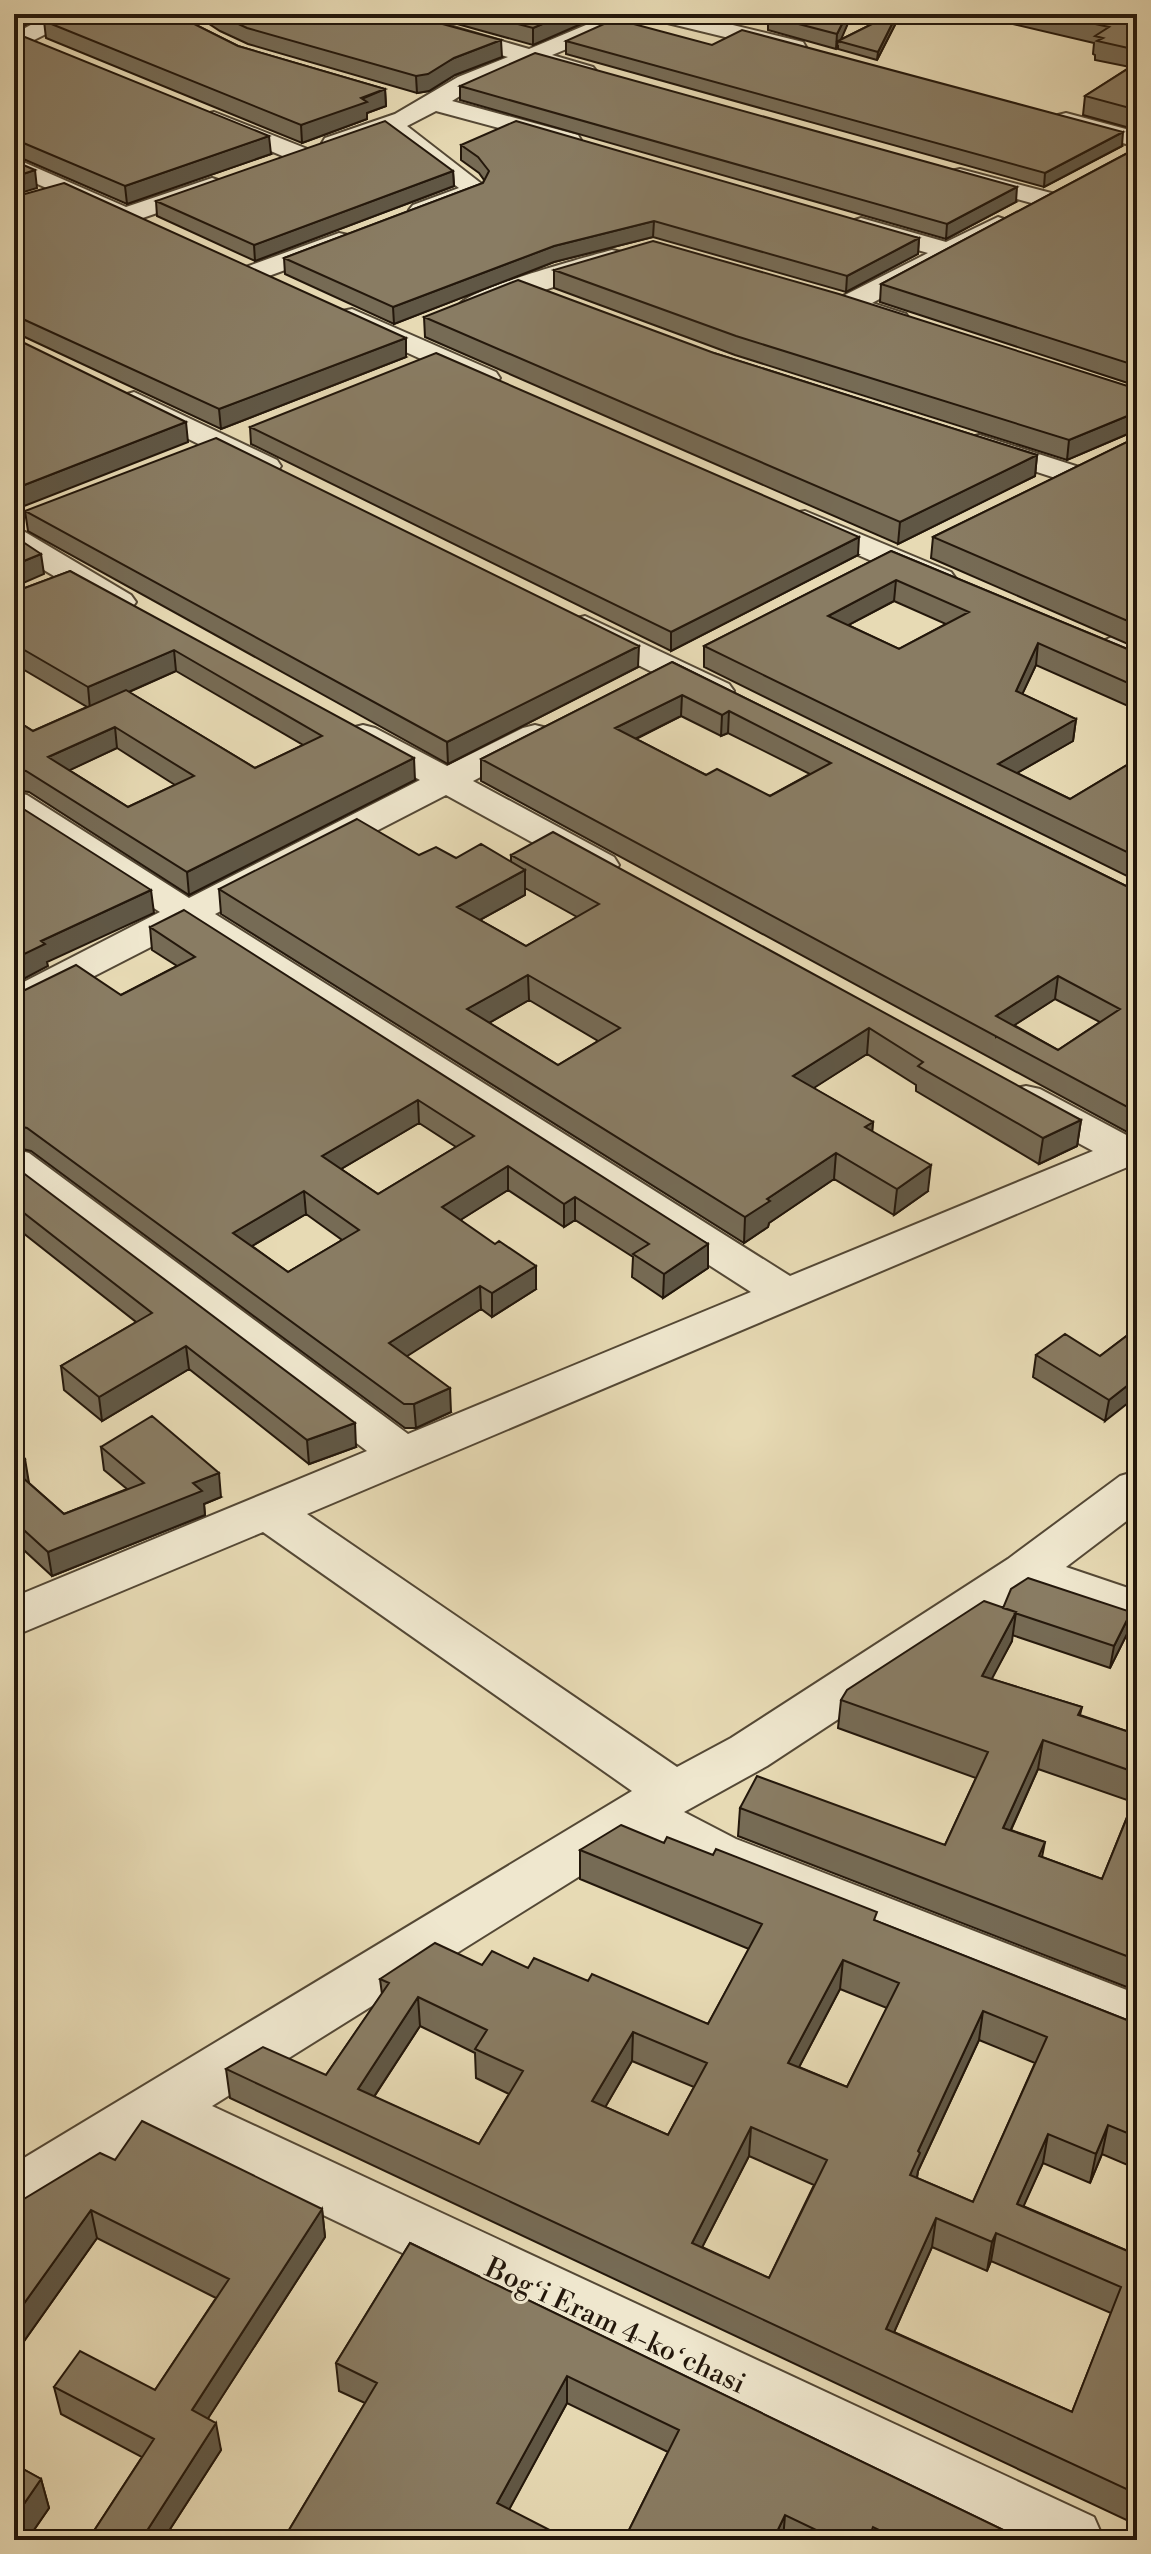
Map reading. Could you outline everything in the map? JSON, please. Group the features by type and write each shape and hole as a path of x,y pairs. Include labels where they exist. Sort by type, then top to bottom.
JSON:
{"street":[{"path":"16,39 68,14"},
{"path":"385,14 607,78"},
{"path":"272,165 389,124 430,105 464,83 630,14"},
{"path":"659,14 817,53"},
{"path":"16,39 50,51"},
{"path":"399,98 594,147"},
{"path":"191,109 301,155"},
{"path":"1044,114 1133,150"},
{"path":"389,124 474,188 470,193 401,218"},
{"path":"14,165 170,234"},
{"path":"940,170 1046,199"},
{"path":"128,215 228,180"},
{"path":"849,304 1072,186"},
{"path":"28,202 69,189"},
{"path":"845,221 949,251"},
{"path":"255,273 357,235"},
{"path":"452,313 519,287 635,251"},
{"path":"227,260 297,292"},
{"path":"519,287 558,303"},
{"path":"821,296 925,329"},
{"path":"325,305 510,389"},
{"path":"395,336 424,325"},
{"path":"409,369 438,357"},
{"path":"111,389 291,479"},
{"path":"959,437 1084,467 1032,492"},
{"path":"786,511 967,590"},
{"path":"19,527 74,576 143,614"},
{"path":"846,577 924,545"},
{"path":"38,592 74,576"},
{"path":"556,611 748,707"},
{"path":"626,688 708,646"},
{"path":"14,1002 571,717"},
{"path":"337,720 627,879"},
{"path":"14,803 788,1295"},
{"path":"1001,1084 1131,1150"},
{"path":"19,1608 404,1455 1131,1150"},
{"path":"14,1162 404,1455"},
{"path":"14,2196 656,1803 749,1752 1025,1572 1137,1488"},
{"path":"266,1510 656,1803 717,1854 1137,2019"},
{"path":"1025,1572 1137,1610"},
{"name":"Bogʻi Eram 4-koʻchasi","path":"160,2109 1071,2540"}],"building":[{"path":"56,14 177,14 238,46 385,89 361,98 367,102 301,125 44,21"},
{"path":"217,14 406,14 501,40 454,58 428,74 416,76 247,28"},
{"path":"480,14 566,14 533,28"},
{"path":"847,14 837,34 768,16"},
{"path":"897,14 878,52 838,41"},
{"path":"1050,14 1137,14 1137,50 1097,41 1103,38 1095,36 1109,27"},
{"path":"615,19 712,45 742,30 1123,132 1045,173 566,41"},
{"path":"14,35 269,136 125,186 14,139"},
{"path":"535,53 1017,187 947,224 460,86"},
{"path":"1137,63 1137,110 1085,96"},
{"path":"385,121 453,171 254,245 156,201"},
{"path":"516,121 919,238 847,276 654,221 554,246 393,307 284,258 483,183 489,171 478,157 461,145"},
{"path":"1137,148 1137,366 881,284"},
{"path":"14,161 35,170 14,177"},
{"path":"64,183 406,338 219,409 14,315 14,197"},
{"path":"653,241 839,294 1137,389 1137,412 1069,440 736,336 554,270"},
{"path":"518,280 714,353 1037,455 900,522 424,317"},
{"path":"14,338 186,422 14,489"},
{"path":"436,353 859,537 671,632 250,427"},
{"path":"1137,437 1137,625 933,537"},
{"path":"216,438 639,646 447,742 25,511"},
{"path":"14,536 41,554 14,565"},
{"path":"891,551 1137,653 1137,687 1038,643 1016,691 1076,719 998,764 1070,799 1137,759 1137,857 704,646","holes":["896,580 969,612 899,649 828,616"]},
{"path":"70,571 414,758 187,872 26,771 14,769 14,719 33,731 126,690 255,768 322,736 174,650 88,687 14,644 14,592","holes":["115,727 194,776 128,807 48,757"]},
{"path":"672,662 1126,886 1137,888 1137,1107 1131,1109 481,759","holes":["682,695 722,715 729,711 831,763 770,796 717,769 706,775 615,728","1058,976 1120,1009 1058,1050 996,1016"]},
{"path":"14,803 151,890 41,941 45,944 14,959"},
{"path":"357,819 419,855 436,847 456,858 481,844 525,870 457,907 526,946 599,904 511,855 553,832 1081,1120 1043,1138 918,1066 923,1062 869,1028 793,1076 873,1122 865,1127 931,1165 897,1189 836,1153 745,1217 219,889","holes":["528,975 620,1028 558,1065 467,1009"]},
{"path":"184,910 708,1244 664,1274 633,1254 649,1244 575,1197 564,1204 508,1166 442,1207 495,1244 499,1241 536,1266 492,1293 480,1286 389,1343 450,1388 414,1404 404,1404 27,1128 14,1125 14,993 76,965 121,995 195,957 150,927","holes":["418,1100 474,1136 378,1194 322,1156","304,1191 359,1230 288,1272 233,1233"]},
{"path":"14,1166 355,1423 307,1440 186,1346 99,1397 61,1366 152,1313 20,1210 14,1213"},
{"path":"1137,1328 1137,1378 1109,1400 1036,1355 1065,1334 1100,1356"},
{"path":"152,1416 219,1473 193,1483 202,1491 48,1552 14,1521 14,1470 64,1514 144,1483 101,1447"},
{"path":"14,1449 25,1459 14,1465"},
{"path":"1028,1578 1131,1612 1114,1646 1003,1608 1011,1589"},
{"path":"984,1601 1016,1612 982,1676 1082,1707 1078,1715 1135,1734 1137,1728 1137,1773 1043,1740 1003,1828 1045,1842 1039,1856 1102,1879 1137,1793 1137,1960 740,1808 757,1776 945,1845 988,1752 841,1700 847,1690"},
{"path":"621,1825 664,1843 667,1837 713,1855 716,1849 877,1912 874,1920 1137,2024 1137,2137 1108,2125 1096,2154 1048,2134 1017,2204 1137,2255 1137,2494 226,2069 263,2047 326,2075 389,1983 380,1979 435,1943 482,1965 492,1951 528,1968 534,1958 588,1981 592,1974 708,2024 762,1924 580,1850","holes":["843,1960 899,1983 847,2087 788,2063","418,1997 487,2030 475,2049 523,2071 479,2144 358,2089","983,2011 1047,2037 973,2202 910,2175 920,2153 918,2151","633,2032 707,2063 668,2135 592,2101","751,2127 827,2160 769,2278 692,2243","936,2218 992,2242 996,2233 1121,2287 1072,2412 886,2329"]},
{"path":"142,2121 322,2209 192,2410 216,2423 141,2540 88,2540 154,2439 54,2387 80,2351 155,2390 229,2279 91,2210 15,2316 14,2205 100,2153 115,2160"},
{"path":"410,2243 1024,2540 900,2540 873,2527 868,2540 837,2540 785,2515 773,2540 624,2540 679,2430 567,2376 497,2503 569,2540 283,2540 377,2383 336,2363"},
{"path":"14,2464 41,2479 17,2514 14,2512"}]}
